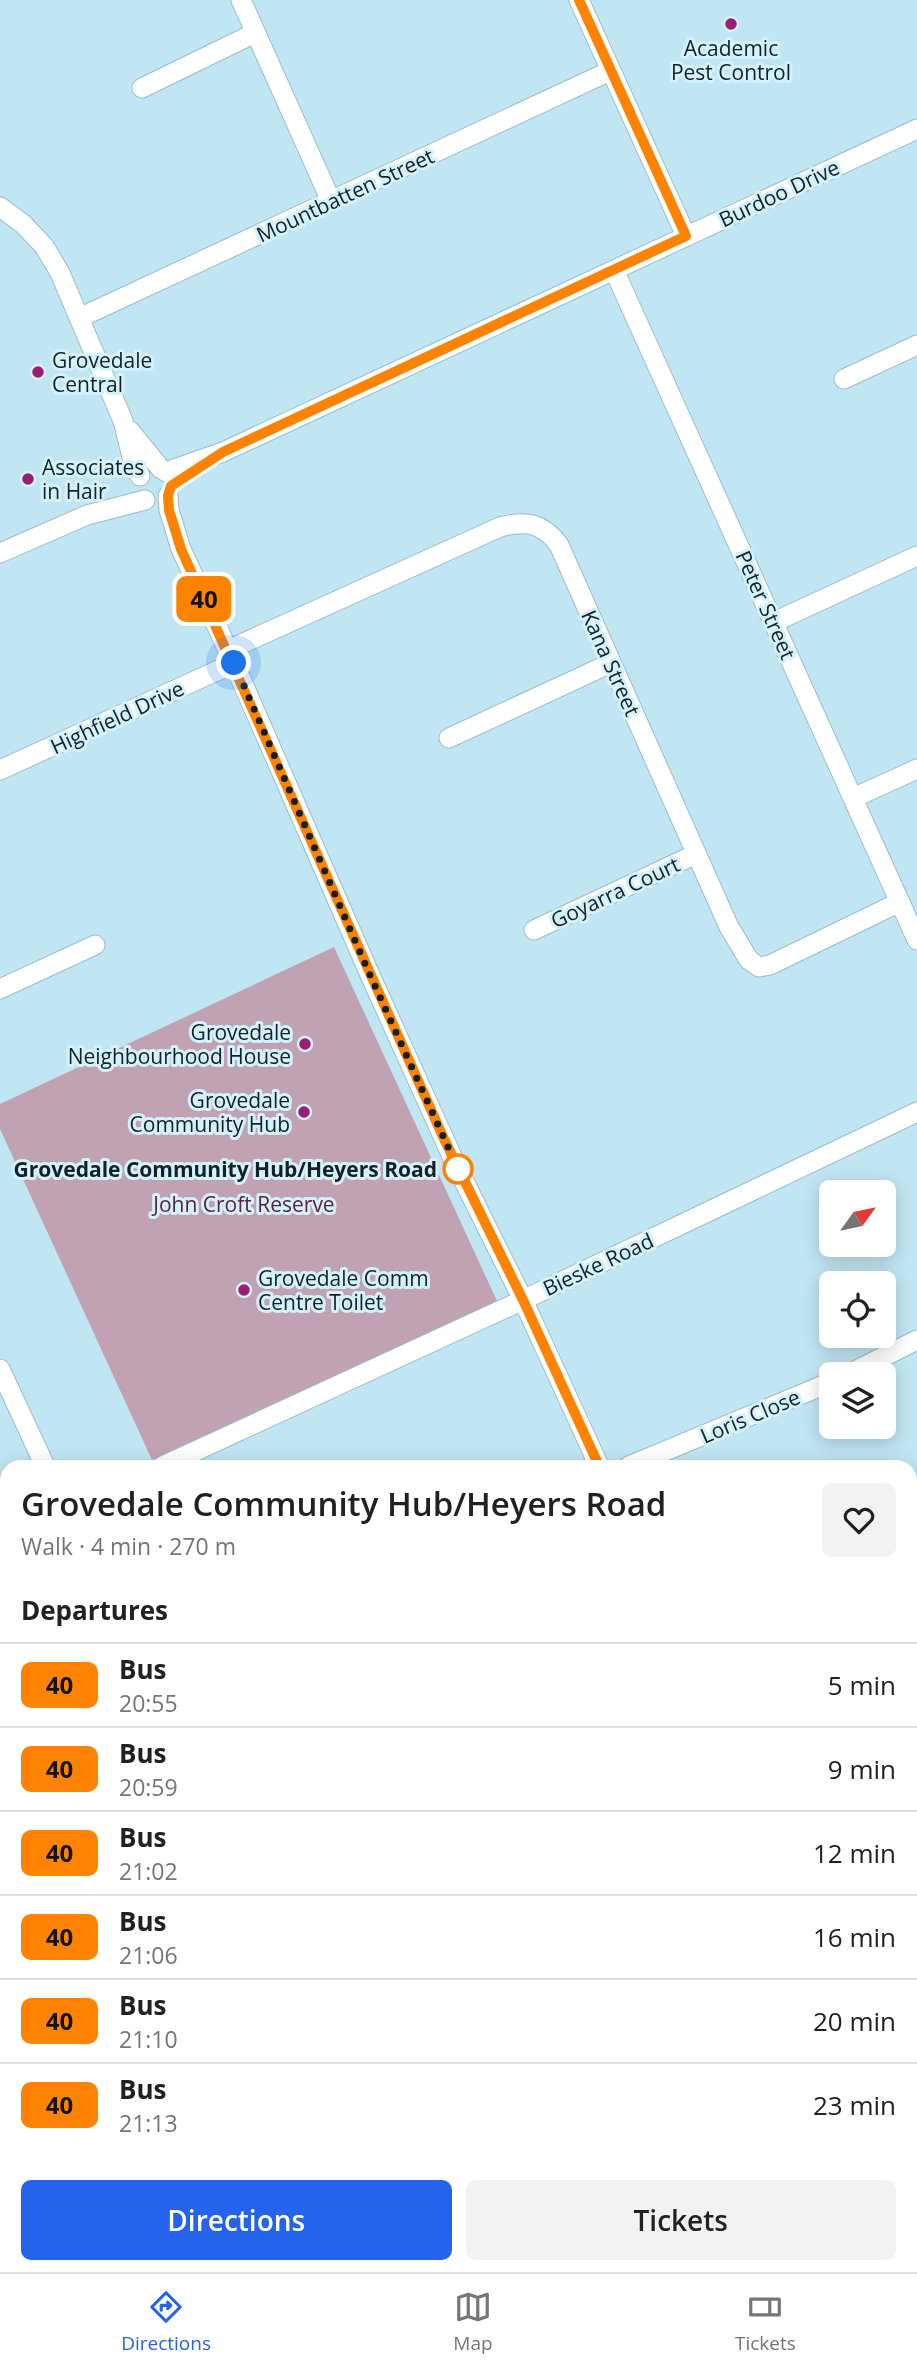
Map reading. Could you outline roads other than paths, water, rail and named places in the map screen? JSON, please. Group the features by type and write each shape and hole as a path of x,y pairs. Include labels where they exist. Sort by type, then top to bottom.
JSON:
{"street":[{"path":"241,0 331,201"},
{"path":"579,0 686,236"},
{"path":"142,88 255,33"},
{"name":"Mountbatten Street","path":"77,314 331,201 611,71"},
{"name":"Burdoo Drive","path":"0,553 155,485 917,129"},
{"path":"0,207 23,224 44,246 60,273 123,421 132,457 155,485 432,1113 523,1300 595,1460"},
{"path":"0,219 16,230 36,253 77,314"},
{"name":"Peter Street","path":"614,270 917,940"},
{"path":"844,379 917,345"},
{"name":"Kana Street","path":"231,657 500,527 518,522 536,524 550,533 559,545 733,935 749,960 759,967 770,965 900,902"},
{"path":"774,622 917,556"},
{"name":"Highfield Drive","path":"0,770 231,657"},
{"path":"449,738 611,663"},
{"path":"853,798 917,769"},
{"name":"Goyarra Court","path":"534,930 696,854"},
{"path":"0,989 95,946"},
{"name":"Bieske Road","path":"176,1460 523,1300 917,1112"},
{"path":"873,1362 917,1340"},
{"path":"0,1369 41,1460"},
{"name":"Loris Close","path":"643,1460 819,1387"}],"place":[{"name":"Academic Pest Control","path":"731,24"},
{"name":"Grovedale Central","path":"38,372"},
{"name":"Associates in Hair","path":"28,479"},
{"name":"Grovedale Neighbourhood House","path":"305,1044"},
{"name":"Grovedale Community Hub","path":"304,1112"},
{"name":"Grovedale Community Hub/Heyers Road","path":"458,1169"},
{"name":"Grovedale Comm Centre Toilet","path":"244,1290"}],"park label":[{"name":"John Croft Reserve","path":"244,1204"}]}
